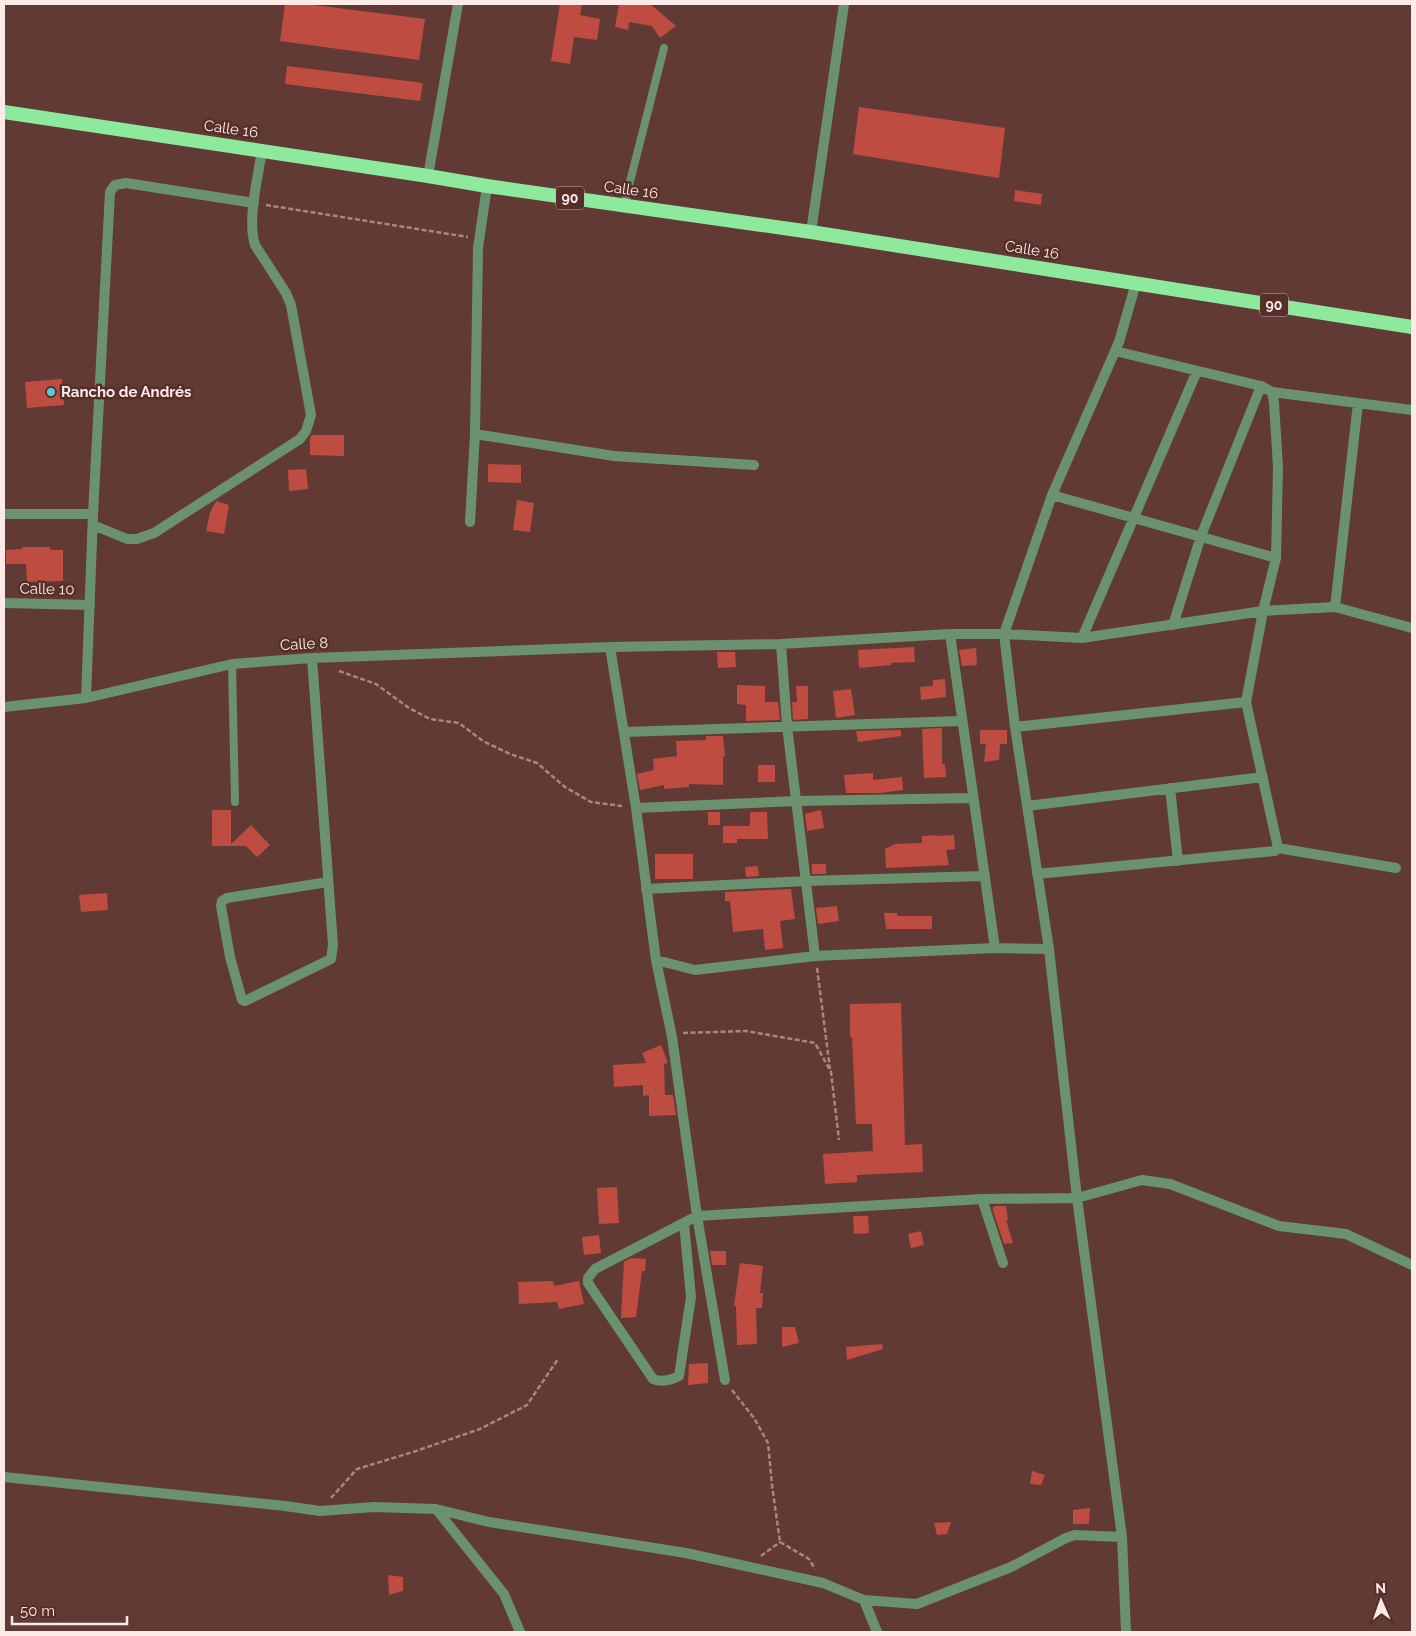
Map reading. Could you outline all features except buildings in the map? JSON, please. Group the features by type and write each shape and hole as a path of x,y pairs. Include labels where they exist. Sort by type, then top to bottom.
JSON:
{"highway":[{"name":"Calle 16","path":"4,112 262,150 487,186 811,232 1136,283"},
{"name":"90","path":"1136,283 1412,327"}],"street":[{"path":"428,176 458,4"},
{"path":"811,232 844,4"},
{"path":"4,514 93,520 127,539 137,539 154,533 300,439 306,431 311,416 291,305 286,293 255,245 253,238 255,198 262,150"},
{"path":"86,698 110,192 115,185 126,183 255,198"},
{"path":"470,522 475,434 479,234 487,186"},
{"path":"1126,1632 1122,1537 1077,1198 1050,948 1015,727 1004,634 1052,495 1117,347 1126,322 1136,283"},
{"path":"1117,347 1196,371 1261,386 1272,392 1412,410"},
{"path":"1082,638 1135,518 1196,371"},
{"path":"1173,625 1200,536 1261,386"},
{"path":"1272,392 1278,468 1276,558 1263,611 1246,702 1278,848"},
{"path":"1335,607 1358,403"},
{"path":"475,434 614,456 754,466"},
{"path":"1052,495 1276,558"},
{"name":"Calle 10","path":"4,603 90,605"},
{"name":"Calle 8","path":"4,707 86,698 232,664 312,658 610,647 781,644 950,634 1004,634 1082,638 1263,611 1335,607 1412,628"},
{"path":"950,634 995,948"},
{"path":"781,644 787,726 815,956"},
{"path":"610,647 636,808 656,960 672,1036 697,1216 725,1380"},
{"path":"312,658 333,945 331,959 245,1001 242,1000 230,957 221,906 222,901 227,898 328,882"},
{"path":"1015,727 1246,702"},
{"path":"624,732 961,721"},
{"path":"1027,806 1263,778"},
{"path":"1170,788 1178,861"},
{"path":"636,808 796,801 973,798"},
{"path":"1037,874 1275,851 1278,848 1396,868"},
{"path":"646,889 806,881 985,876"},
{"path":"656,960 701,970 815,956 995,948 1050,948"},
{"path":"684,1223 691,1297 679,1376 673,1380 658,1381 653,1379 588,1283 588,1278 595,1268 697,1216 982,1199 1077,1198 1142,1180 1170,1184 1279,1226 1346,1234 1412,1265"},
{"path":"982,1199 1003,1263"},
{"path":"4,1477 320,1511 374,1507 436,1509 489,1522 686,1553 823,1583 864,1600 917,1604 1011,1567 1075,1535 1122,1537"},
{"path":"436,1509 504,1594 520,1632"},
{"path":"864,1600 878,1632"}],"lane":[{"path":"624,205 664,48"},
{"path":"232,664 235,802"}],"path":[{"path":"255,198 479,234"},
{"path":"340,671 376,684 409,708 430,719 459,723 483,741 510,754 537,763 565,787 591,802 636,808"},
{"path":"815,956 839,1140"},
{"path":"672,1036 686,1032 746,1031 815,1043 831,1072"},
{"path":"320,1511 357,1469 480,1429 527,1405 558,1359"},
{"path":"725,1380 754,1418 768,1443 780,1542"},
{"path":"746,1567 780,1542"},
{"path":"780,1542 809,1559 823,1583"}],"place":[{"name":"Rancho de Andrés","path":"51,392"}]}
